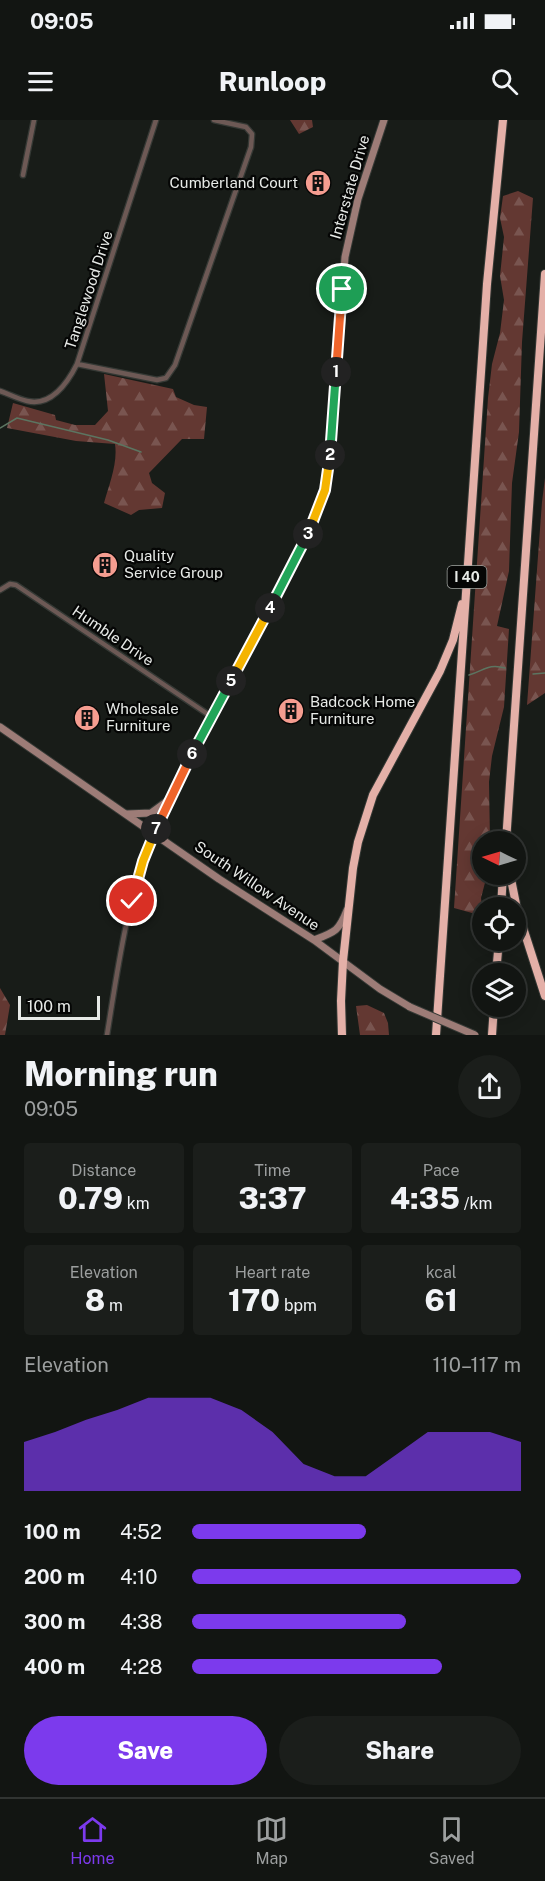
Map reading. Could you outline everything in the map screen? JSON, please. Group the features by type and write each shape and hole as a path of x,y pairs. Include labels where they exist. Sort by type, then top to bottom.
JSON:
{"highway":[{"name":"I 40","path":"436,1035 487,284 503,120"},
{"path":"507,831 545,274"},
{"path":"342,1035 343,961 355,859 373,795 440,671 453,640 467,579"},
{"path":"512,885 517,909 545,996"},
{"path":"492,1035 493,1017"}],"main road":[{"name":"Interstate Drive","path":"154,833 312,526 325,490 330,460 345,257 358,199 384,120"},
{"name":"South Willow Avenue","path":"0,727 219,879 314,940 380,989 410,1007 475,1035"},
{"path":"126,814 151,813 172,796"},
{"path":"314,940 331,934 340,927 350,902"}],"street":[{"path":"23,175 34,120"},
{"name":"Tanglewood Drive","path":"156,120 77,364 157,380 166,378 172,372 251,147 252,134 246,127 214,120"},
{"path":"0,391 28,401 39,402 50,398 68,383 77,364"},
{"name":"Humble Drive","path":"0,590 10,584 16,585 212,717"},
{"path":"107,1035 132,901 143,861 154,833"}],"green space":[{"path":"290,120 312,120 313,127 299,134"},
{"path":"518,191 533,198 522,342 519,432 512,483 509,571 497,626 509,629 504,707 492,756 489,782 490,831 472,831 472,885 484,885 481,897 472,897 472,913 454,908 488,398 504,300 500,276 504,237 500,218 503,196"},
{"path":"104,374 173,389 176,397 194,405 207,407 204,439 182,439 149,473 152,483 165,493 162,508 139,510 131,515 104,503 114,466 115,444 76,441 7,428 13,403 55,415 56,420 75,425 95,425 108,411"},
{"path":"545,478 545,693 527,705 542,502"},
{"path":"0,988 10,1005 5,1035 0,1035"},
{"path":"367,1005 384,1013 389,1035 360,1035 356,1006"}],"waterway":[{"path":"0,428 17,418 108,440 141,452"},
{"path":"469,675 490,667 505,668"},
{"path":"533,674 545,673"}],"place":[{"name":"Cumberland Court","path":"318,183"},
{"name":"Quality Service Group","path":"105,565"},
{"name":"Badcock Home Furniture","path":"291,711"},
{"name":"Wholesale Furniture","path":"87,718"}],"route":[{"path":"132,901 143,861 154,833 186,765 292,566 319,509 330,460 342,289"}]}
